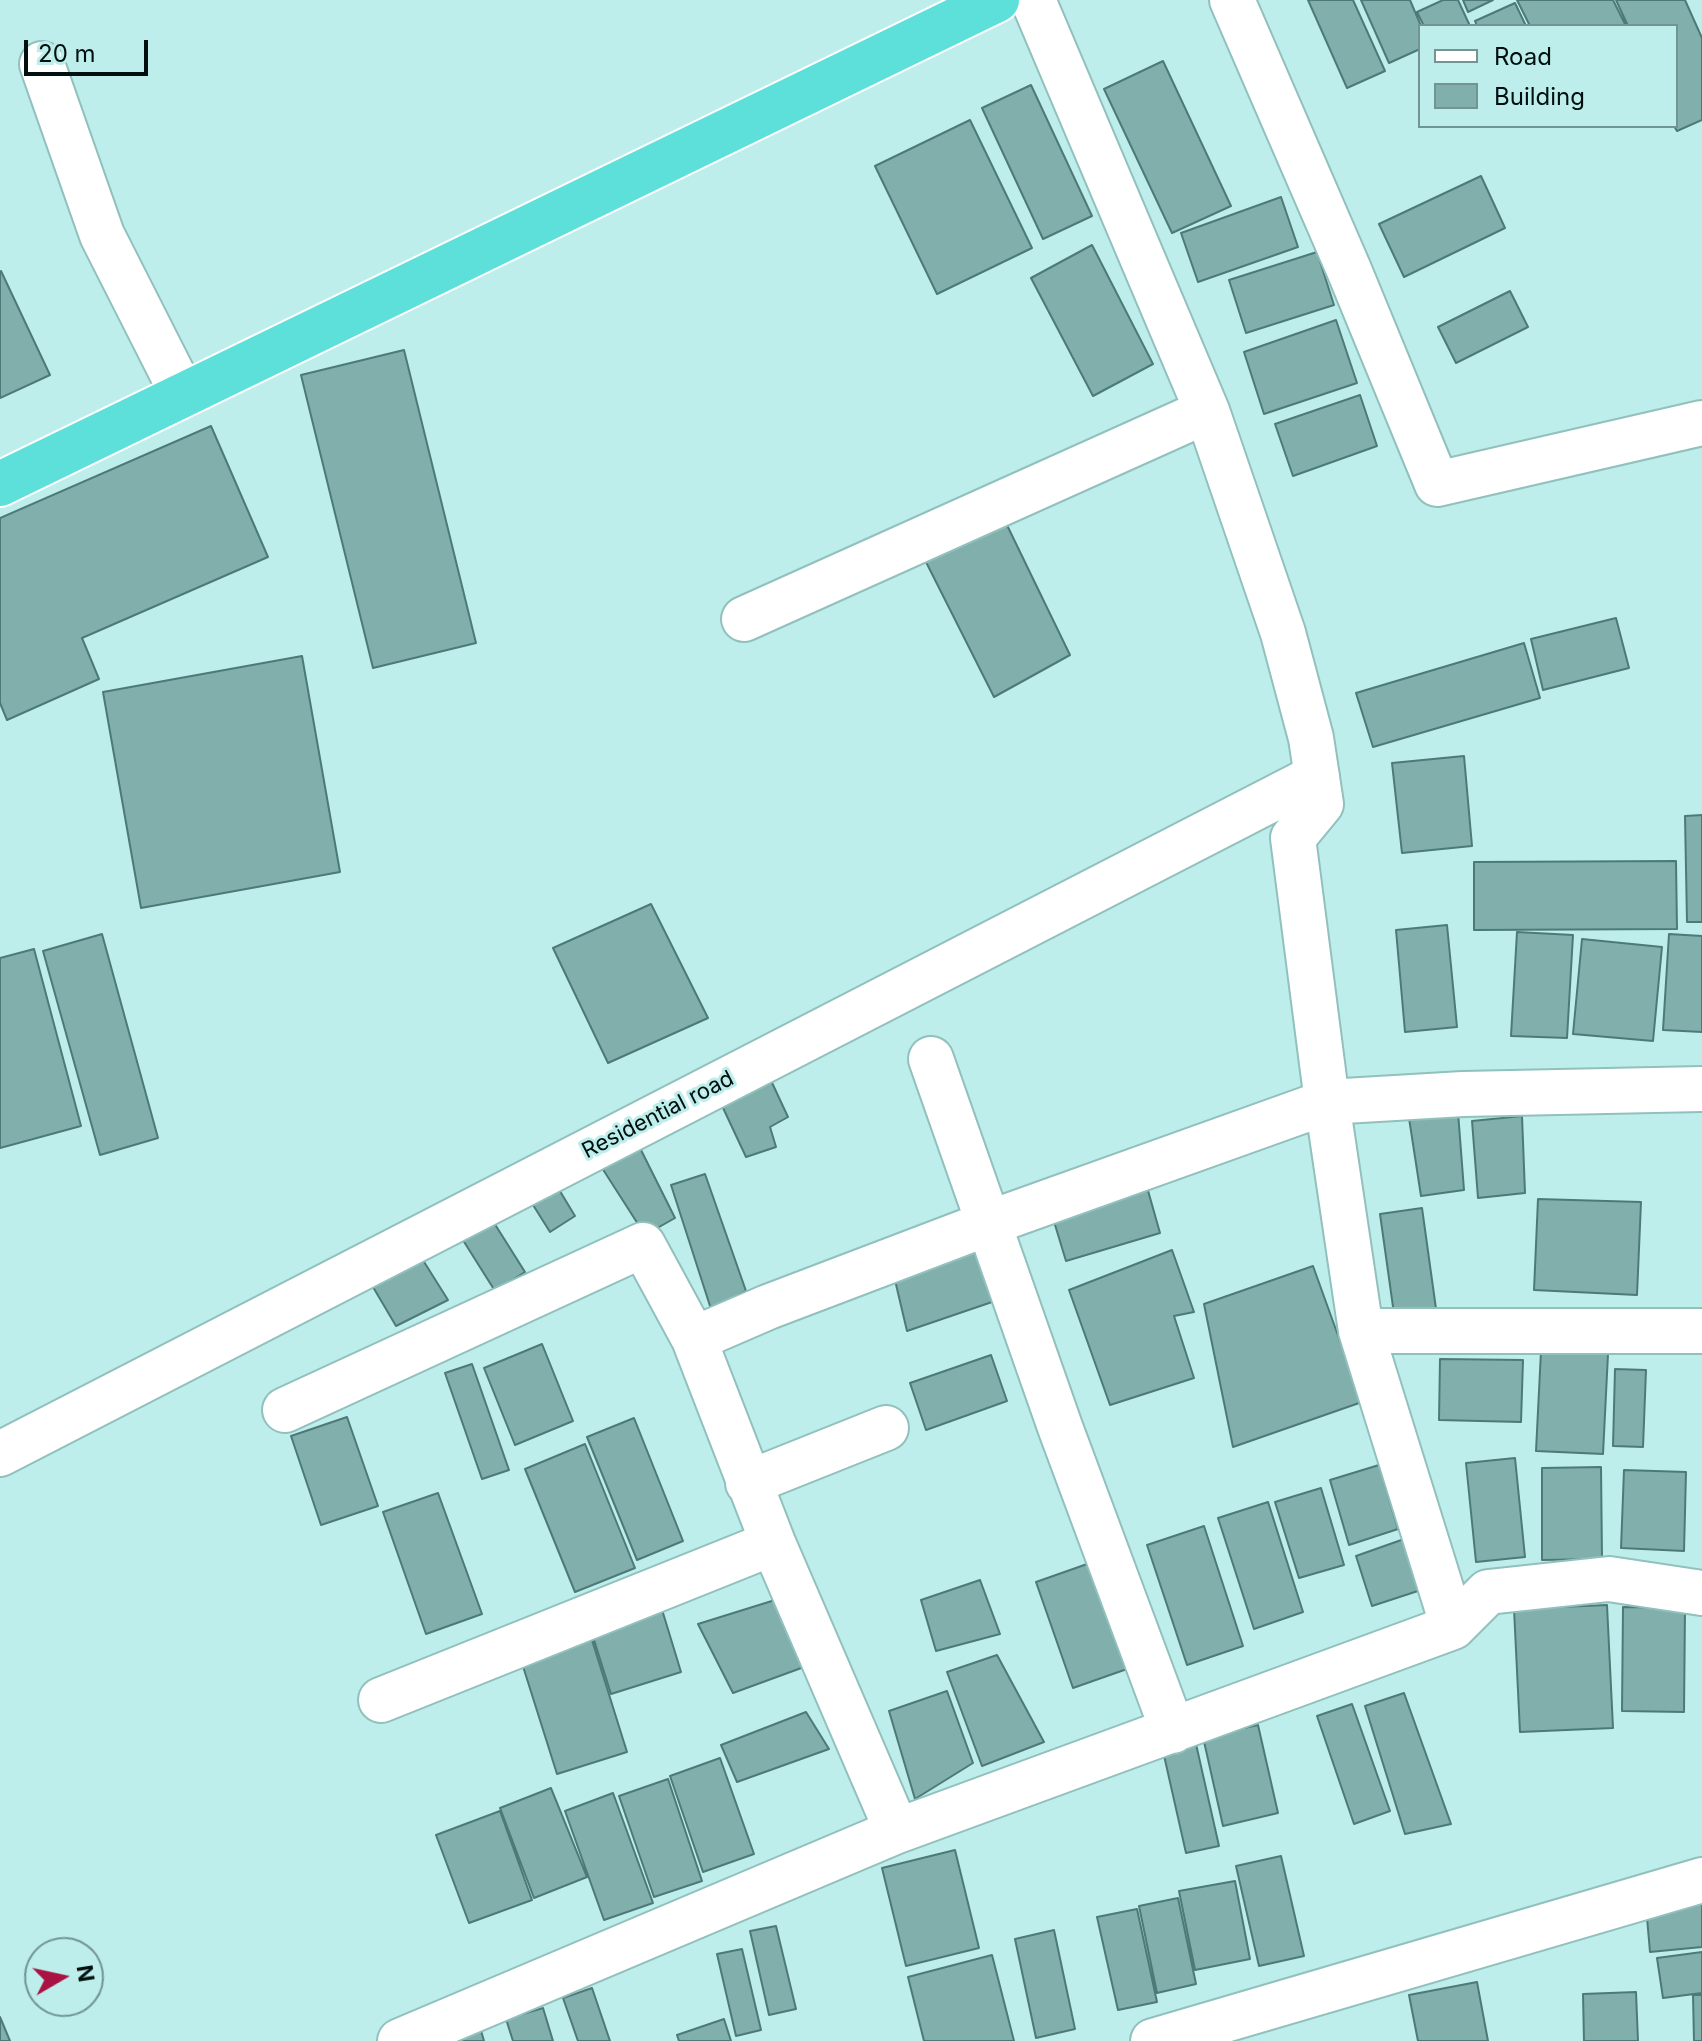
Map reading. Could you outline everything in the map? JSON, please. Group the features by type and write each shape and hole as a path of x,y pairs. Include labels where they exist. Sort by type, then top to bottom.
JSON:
{"highway":[{"path":"0,484 997,0"}],"street":[{"path":"1033,0 1207,411 1283,633 1311,738 1321,804 1293,838 1361,1331 1453,1627"},
{"path":"1232,0 1349,270 1437,484 1702,423"},
{"path":"42,64 102,235 183,395"},
{"path":"744,619 1207,411"},
{"name":"Residential road","path":"0,1454 1317,776"},
{"path":"931,1059 1060,1427 1173,1731"},
{"path":"694,1339 768,1307 989,1223 1327,1102 1463,1094 1702,1089"},
{"path":"285,1410 643,1245 694,1339 748,1483 897,1831"},
{"path":"1361,1331 1702,1331"},
{"path":"748,1483 886,1428"},
{"path":"381,1700 773,1543"},
{"path":"400,2041 897,1831 1453,1627 1488,1592 1609,1579 1702,1593"},
{"path":"1153,2041 1702,1880"}],"building":[{"path":"1308,0 1353,0 1385,71 1347,88"},
{"path":"1361,0 1410,0 1420,24 1418,50 1389,63"},
{"path":"1443,0 1458,0 1469,24 1423,24 1417,12"},
{"path":"1463,0 1493,0 1468,12"},
{"path":"1517,0 1613,0 1625,24 1529,24"},
{"path":"1616,0 1685,0 1702,38 1702,120 1677,131 1675,128 1678,128 1678,24 1627,24"},
{"path":"1515,3 1525,24 1476,24 1475,21"},
{"path":"1163,61 1231,206 1172,233 1104,89"},
{"path":"1031,85 1092,216 1043,239 982,108"},
{"path":"970,120 1032,248 937,294 875,166"},
{"path":"1481,176 1505,228 1404,277 1379,224"},
{"path":"1281,197 1298,247 1198,282 1181,233"},
{"path":"1092,245 1153,364 1093,396 1031,278"},
{"path":"1317,252 1334,305 1246,333 1229,280"},
{"path":"0,272 50,375 0,398"},
{"path":"1510,291 1528,327 1456,363 1438,327"},
{"path":"1336,320 1357,383 1264,414 1244,352"},
{"path":"404,350 476,643 373,668 301,375"},
{"path":"1360,395 1377,446 1293,476 1275,424"},
{"path":"211,426 268,557 82,638 99,679 7,720 0,703 0,518"},
{"path":"1005,521 1070,655 994,697 926,562"},
{"path":"1616,618 1629,668 1543,690 1531,639"},
{"path":"1524,643 1540,698 1373,747 1356,693"},
{"path":"302,656 340,872 141,908 103,692"},
{"path":"1464,756 1472,846 1402,853 1392,763"},
{"path":"1702,815 1702,922 1687,922 1685,816"},
{"path":"1676,861 1677,929 1474,930 1474,862"},
{"path":"651,904 708,1018 608,1063 553,948"},
{"path":"1447,925 1457,1027 1405,1032 1396,930"},
{"path":"1517,932 1573,935 1567,1038 1511,1036"},
{"path":"102,934 158,1138 100,1155 43,951"},
{"path":"1669,934 1702,936 1702,1032 1663,1030"},
{"path":"1582,939 1662,947 1653,1041 1573,1034"},
{"path":"34,949 81,1126 0,1148 0,958"},
{"path":"767,1072 788,1117 770,1127 776,1147 746,1157 717,1095"},
{"path":"1458,1112 1464,1190 1421,1196 1409,1118"},
{"path":"1522,1116 1525,1193 1478,1198 1472,1121"},
{"path":"636,1140 675,1218 645,1235 595,1157"},
{"path":"549,1173 575,1216 550,1232 523,1189"},
{"path":"705,1174 746,1291 711,1309 671,1185"},
{"path":"1147,1187 1160,1233 1066,1261 1052,1215"},
{"path":"1538,1199 1641,1202 1637,1295 1534,1290"},
{"path":"1422,1208 1437,1316 1395,1321 1380,1214"},
{"path":"491,1218 525,1272 495,1291 461,1237"},
{"path":"976,1248 992,1302 907,1331 894,1276"},
{"path":"1172,1250 1194,1312 1174,1316 1194,1378 1110,1405 1069,1290"},
{"path":"421,1257 448,1300 396,1326 373,1287"},
{"path":"1313,1266 1362,1402 1233,1447 1204,1304"},
{"path":"542,1344 573,1421 515,1445 484,1368"},
{"path":"1541,1351 1608,1354 1603,1454 1536,1451"},
{"path":"991,1355 1007,1401 926,1430 910,1383"},
{"path":"1440,1359 1523,1360 1521,1422 1439,1420"},
{"path":"472,1364 509,1470 482,1479 445,1373"},
{"path":"1615,1369 1646,1370 1643,1447 1613,1446"},
{"path":"347,1417 378,1506 321,1525 291,1436"},
{"path":"634,1418 683,1541 637,1560 587,1437"},
{"path":"585,1444 635,1568 575,1592 525,1469"},
{"path":"1515,1458 1525,1557 1476,1562 1466,1463"},
{"path":"1379,1465 1398,1529 1349,1545 1330,1480"},
{"path":"1601,1467 1602,1559 1542,1560 1542,1468"},
{"path":"1624,1470 1686,1472 1684,1551 1621,1548"},
{"path":"1321,1488 1344,1565 1299,1578 1275,1502"},
{"path":"438,1493 482,1614 426,1634 383,1512"},
{"path":"1268,1502 1303,1612 1254,1629 1218,1518"},
{"path":"1204,1526 1243,1646 1187,1665 1147,1545"},
{"path":"1407,1538 1424,1589 1372,1606 1356,1556"},
{"path":"1090,1563 1127,1669 1073,1688 1036,1582"},
{"path":"980,1580 1000,1634 936,1651 921,1600"},
{"path":"775,1600 804,1667 733,1693 698,1624"},
{"path":"660,1603 681,1672 611,1694 589,1624"},
{"path":"1607,1605 1613,1728 1520,1732 1514,1609"},
{"path":"1623,1607 1685,1608 1684,1712 1622,1711"},
{"path":"591,1637 627,1752 557,1774 521,1660"},
{"path":"997,1655 1044,1742 982,1766 947,1672"},
{"path":"947,1691 973,1763 915,1799 889,1711"},
{"path":"1404,1693 1451,1824 1405,1834 1365,1706"},
{"path":"1352,1704 1390,1811 1354,1824 1317,1716"},
{"path":"806,1712 829,1749 737,1782 721,1745"},
{"path":"1258,1725 1278,1813 1223,1826 1203,1737"},
{"path":"1196,1744 1219,1846 1186,1853 1163,1751"},
{"path":"720,1758 754,1854 703,1872 670,1776"},
{"path":"668,1779 702,1881 654,1897 619,1796"},
{"path":"551,1788 587,1877 534,1898 500,1808"},
{"path":"613,1793 653,1903 604,1920 565,1811"},
{"path":"500,1811 532,1900 469,1923 436,1835"},
{"path":"955,1850 979,1948 906,1966 882,1868"},
{"path":"1281,1856 1304,1956 1259,1966 1236,1866"},
{"path":"1235,1881 1250,1959 1195,1970 1179,1891"},
{"path":"1178,1898 1196,1984 1157,1993 1139,1906"},
{"path":"1702,1901 1702,1947 1650,1952 1646,1906"},
{"path":"1137,1909 1157,2002 1118,2010 1097,1917"},
{"path":"776,1926 796,2009 769,2015 750,1931"},
{"path":"1054,1930 1075,2029 1036,2038 1015,1939"},
{"path":"742,1949 761,2030 736,2036 717,1954"},
{"path":"1702,1952 1702,1993 1663,1998 1657,1958"},
{"path":"992,1955 1014,2041 924,2041 908,1977"},
{"path":"1477,1982 1488,2041 1418,2041 1409,1995"},
{"path":"592,1988 610,2041 578,2041 563,1998"},
{"path":"1636,1992 1638,2041 1584,2041 1583,1994"},
{"path":"1693,1995 1702,1995 1702,2041 1694,2041"},
{"path":"543,2008 553,2041 513,2041 506,2019"},
{"path":"0,2017 10,2041 0,2041"},
{"path":"724,2019 731,2041 679,2041 677,2035"},
{"path":"480,2027 484,2041 436,2041"}]}
